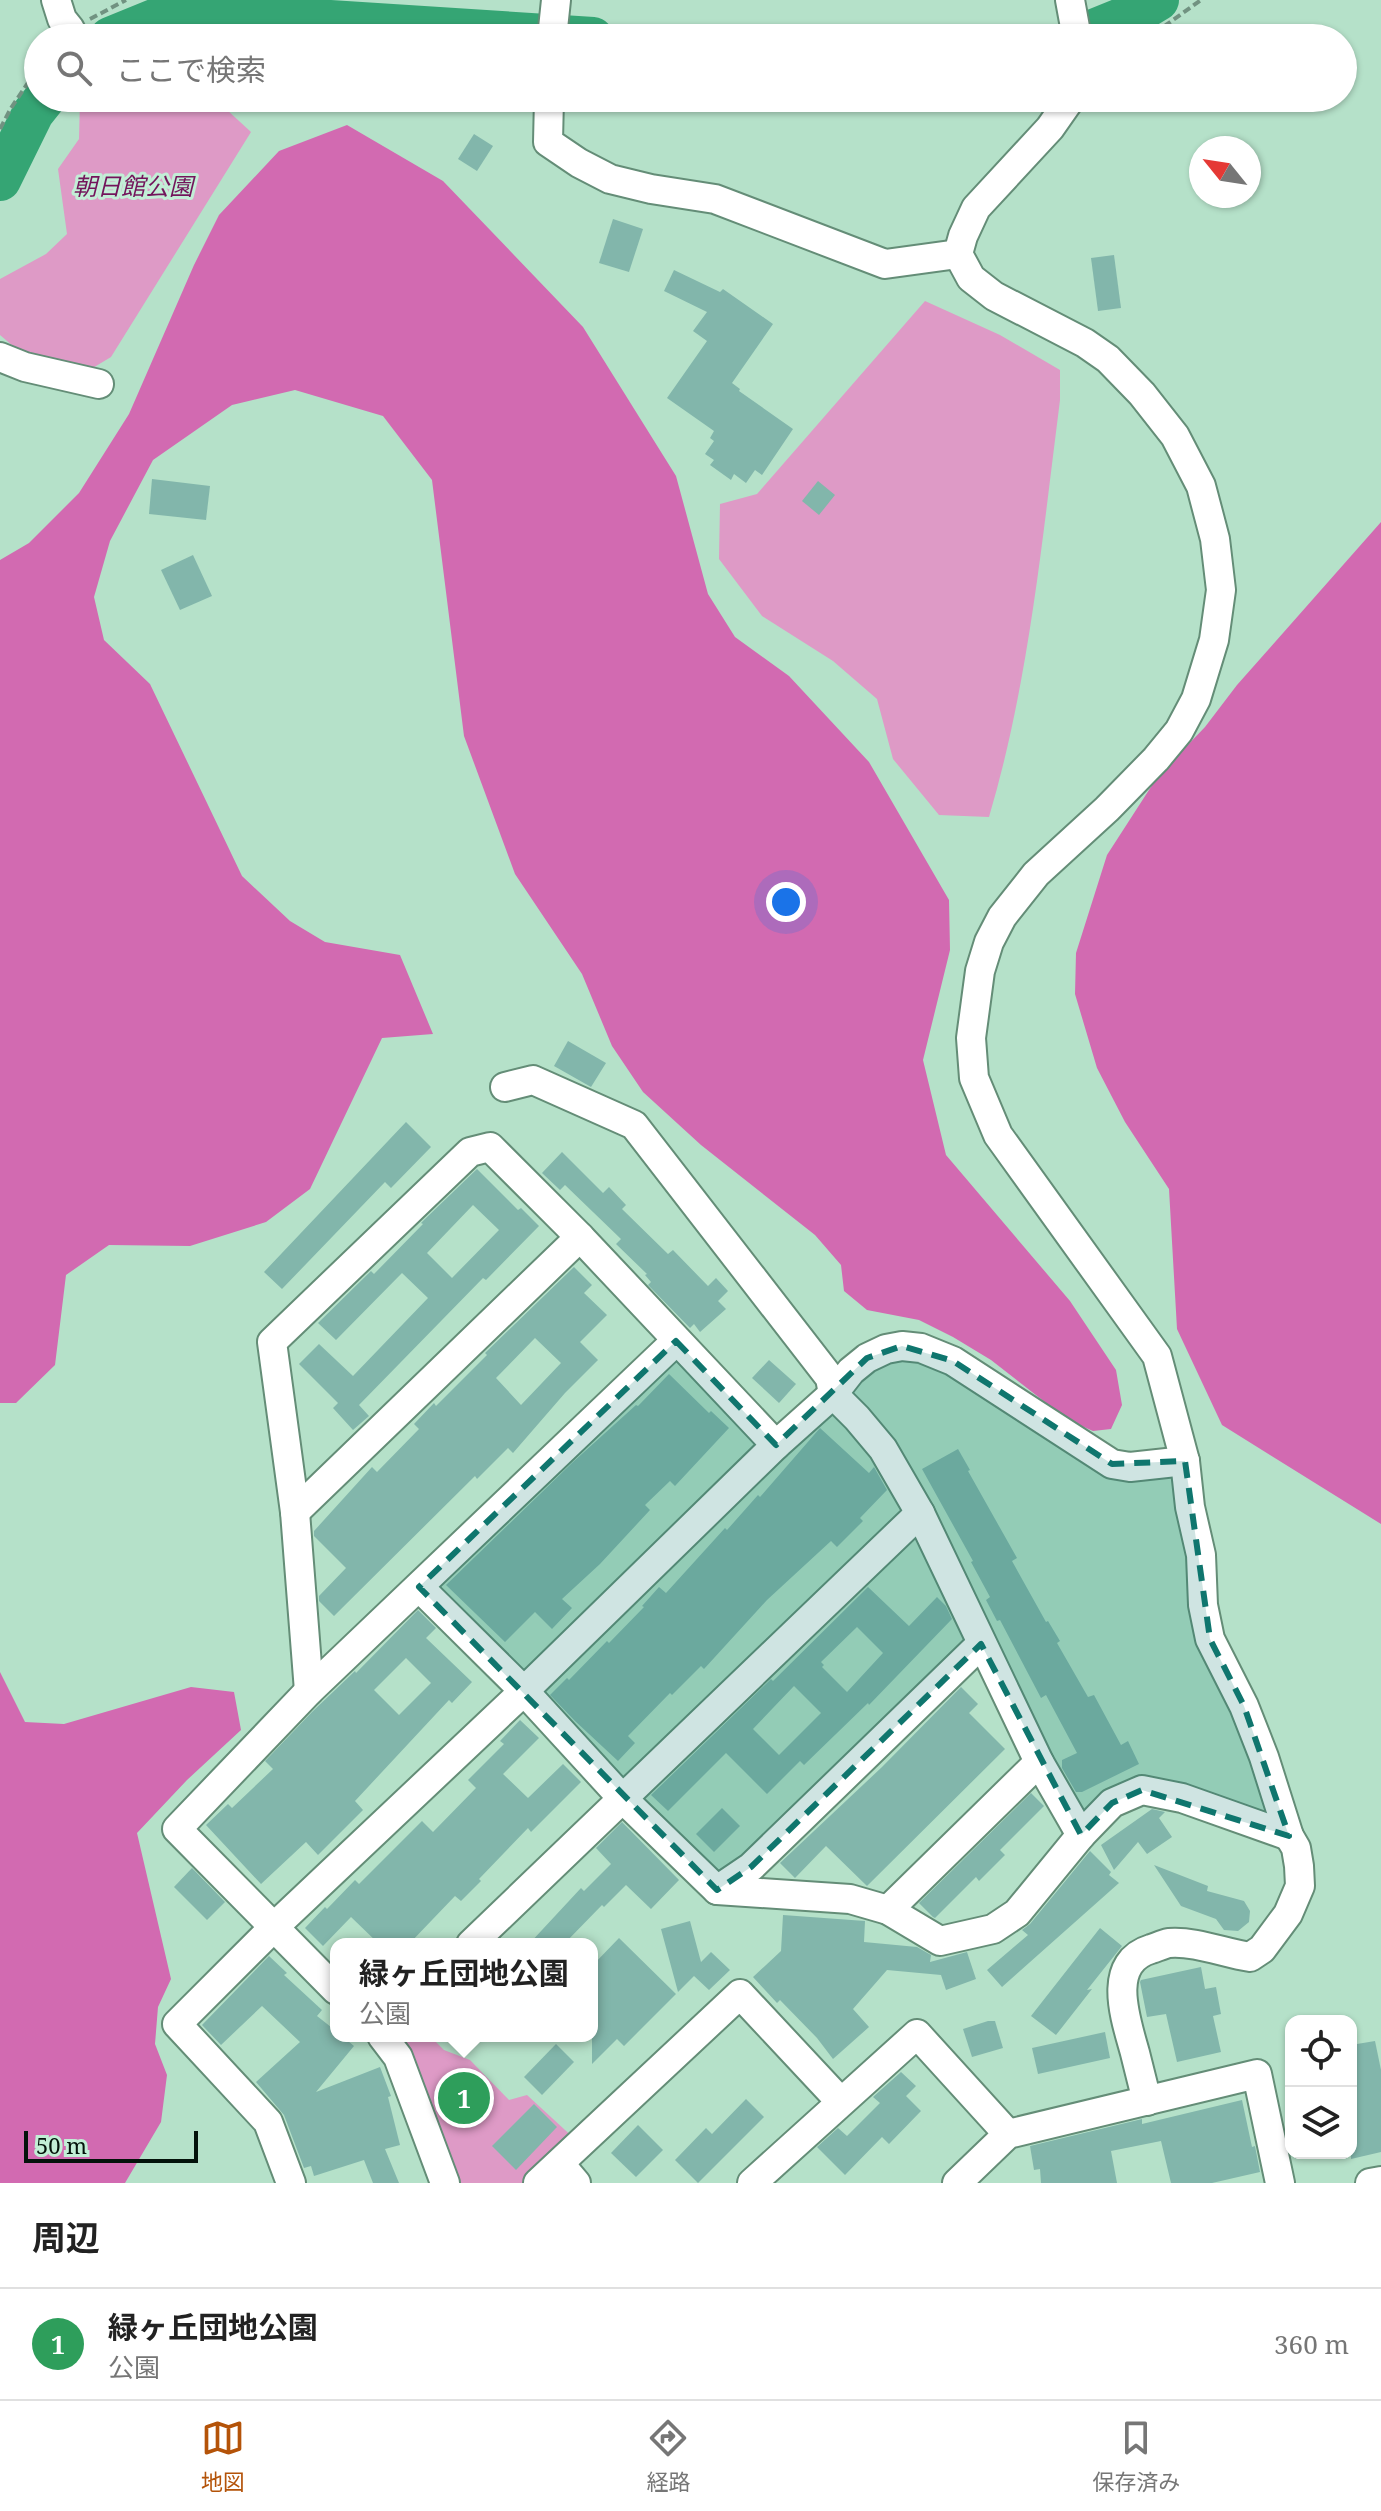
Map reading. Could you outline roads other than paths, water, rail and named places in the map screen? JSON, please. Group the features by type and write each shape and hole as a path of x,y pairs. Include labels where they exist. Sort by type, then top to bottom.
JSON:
{"street":[{"path":"56,0 66,24"},
{"path":"553,24 555,4"},
{"path":"549,112 548,142 610,179 715,199 885,264 958,254"},
{"path":"1061,112 976,208 958,254 971,278 994,296 1085,343 1108,359 1142,394 1175,436 1201,486 1215,539 1221,590 1214,640 1196,699 1179,731 1107,809 1036,874 1002,917 989,942 980,971 971,1038 974,1078 998,1135 1157,1356 1185,1461 1190,1507 1201,1555 1203,1605 1210,1639 1244,1706 1264,1757 1289,1836 1296,1848 1300,1886 1288,1914 1262,1949 1250,1957 1168,1943 1144,1951 1132,1960 1124,1973 1122,1993 1125,2017 1147,2101"},
{"path":"0,357 25,367 99,384"},
{"path":"505,1087 533,1080 634,1125 830,1378 833,1394 883,1449 920,1513 1039,1762 1081,1835"},
{"path":"309,1691 295,1512 272,1342 470,1152 490,1147 580,1237 776,1445"},
{"path":"295,1512 580,1237"},
{"path":"330,1984 177,1829 309,1691 676,1341"},
{"path":"291,2183 268,2122 177,2024 273,1928 524,1691 867,1358 902,1346 921,1348 953,1361 1112,1464 1130,1467 1185,1461"},
{"path":"477,1938 920,1513"},
{"path":"419,1587 524,1691 623,1799 717,1890 850,1899 888,1910 940,1941 993,1929 1017,1913 1081,1835 1112,1803 1142,1790 1182,1798 1289,1836"},
{"path":"717,1890 751,1867 981,1644"},
{"path":"888,1910 1039,1762"},
{"path":"538,2183 568,2174 740,1994 840,2101"},
{"path":"752,2183 917,2034 1008,2134"},
{"path":"387,2042 398,2057 445,2183"},
{"path":"957,2183 1008,2134 1257,2074 1280,2183"},
{"path":"1370,2183 1381,2181"}],"waterway":[{"path":"1108,24 1158,0"},
{"path":"144,24 176,11 377,24"},
{"path":"0,180 34,112"}],"place":[{"name":"緑ヶ丘団地公園","path":"464,2098"}],"park label":[{"name":"朝日館公園","path":"133,187"}]}
